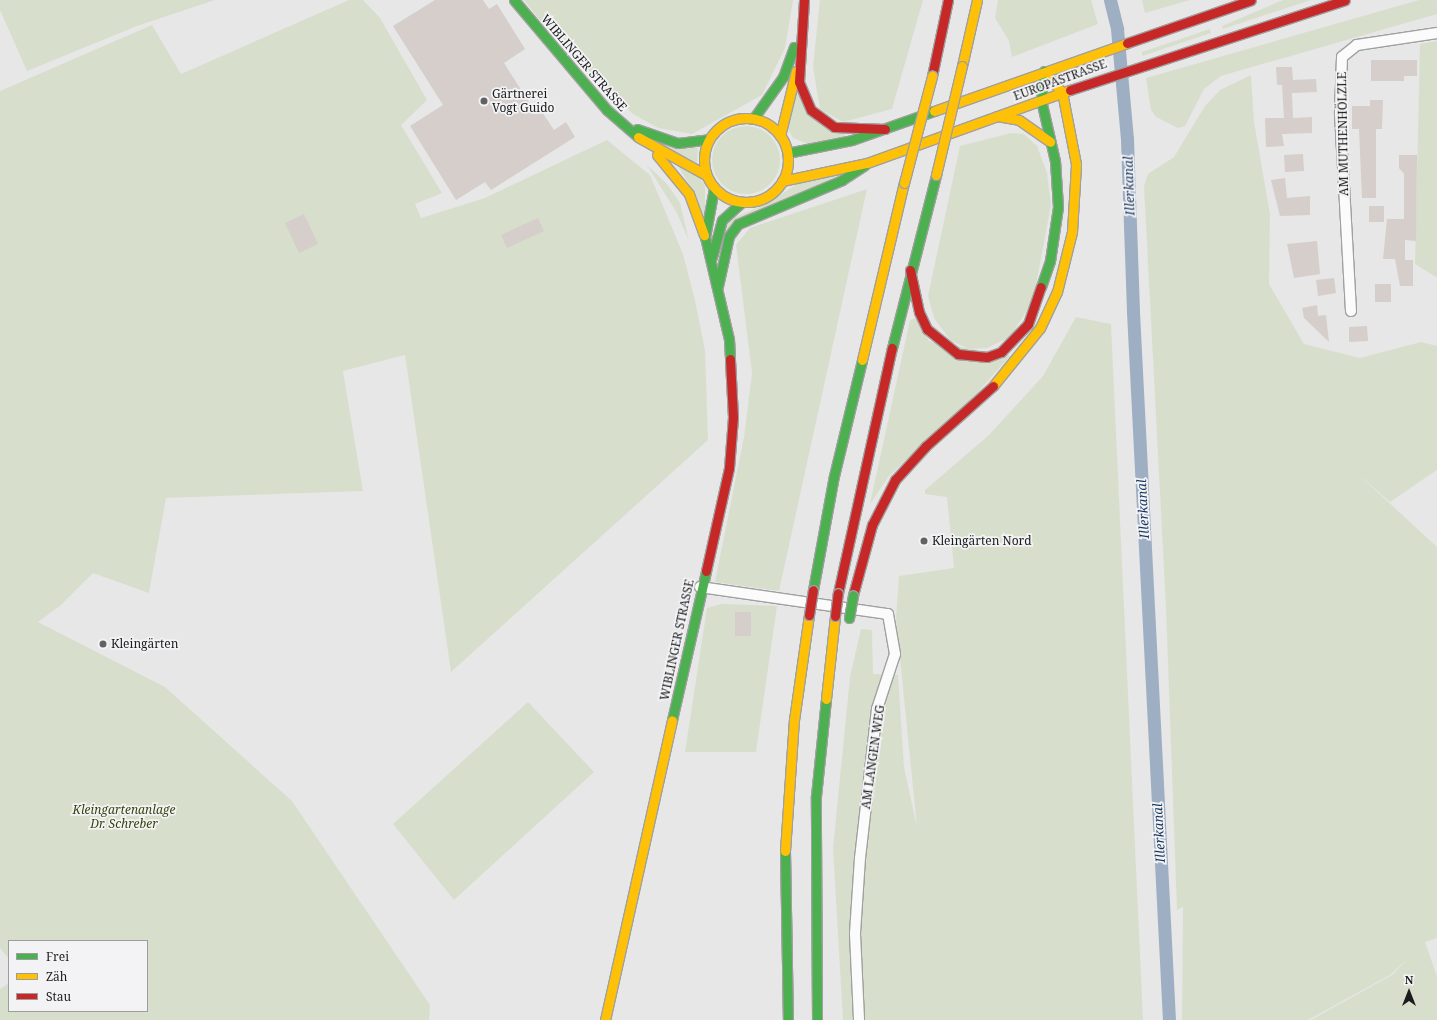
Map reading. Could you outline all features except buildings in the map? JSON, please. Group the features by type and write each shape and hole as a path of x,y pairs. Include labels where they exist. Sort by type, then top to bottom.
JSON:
{"main road":[{"name":"WIBLINGER STRASSE","path":"514,0 621,123 647,144 706,175"},
{"path":"780,136 798,62 800,24 804,0"},
{"path":"817,1020 816,796 826,686 838,593 910,270 936,175 977,0"},
{"name":"EUROPASTRASSE","path":"787,153 826,147 885,129 1086,56 1251,0"},
{"name":"EUROPASTRASSE","path":"782,181 867,163 1159,58 1345,0"},
{"path":"788,1020 785,856 794,720 812,590 834,476 904,183 932,76 947,3"},
{"path":"753,119 783,77 800,24"},
{"path":"798,62 806,100 821,121 850,130 885,129"},
{"path":"910,270 919,312 939,342 969,357 987,357 1010,346 1037,306 1050,261 1058,207 1050,142 1041,100 1044,71"},
{"path":"826,686 847,626 853,595 872,525 882,502 909,463 974,407 1024,351 1040,328 1057,292 1072,232 1076,164 1062,92 1044,71"},
{"path":"997,116 1019,120 1050,142"},
{"path":"753,119 764,122 780,136 787,153 782,181 765,198 742,202 714,188 706,175 703,163 709,139 728,122 753,119"},
{"name":"WIBLINGER STRASSE","path":"621,123 665,141 690,144 709,139"},
{"path":"647,144 682,183 705,237"},
{"path":"718,290 729,236 738,224 842,180 867,163"},
{"name":"WIBLINGER STRASSE","path":"606,1020 700,587 728,468 733,417 729,339 705,237 714,188"},
{"name":"WIBLINGER STRASSE","path":"711,263 722,220 742,202"}],"street":[{"name":"AM MUTHENHÖLZLE","path":"1351,311 1340,112 1342,57 1357,46 1437,33"},
{"name":"AM LANGEN WEG","path":"700,587 888,614 895,654 877,709 860,858 855,934 859,1020"}],"green space":[{"path":"0,0 215,0 137,26 27,71 0,10"},
{"name":"Kleingartenanlage Dr. Schreber","path":"349,0 363,0 380,18 427,100 401,125 442,193 415,204 421,218 485,198 607,140 650,175 683,254 695,300 705,350 708,440 451,672 405,355 343,371 363,491 166,498 149,593 93,573 61,605 38,622 165,687 292,801 430,1005 429,1020 0,1020 0,989 8,984 8,1012 148,1012 148,940 8,940 8,958 0,948 0,91 152,25 181,74"},
{"path":"524,0 793,0 785,48 762,95 692,134 658,128 633,114 547,29"},
{"path":"820,0 923,0 892,109 843,122 820,109 813,67"},
{"path":"998,0 1091,0 1098,24 1012,57 1009,41 995,18"},
{"path":"1142,0 1190,0 1145,13"},
{"path":"1283,0 1311,0 1223,29 1222,26"},
{"path":"1419,0 1437,0 1437,14 1221,76 1204,89 1185,126 1178,128 1156,117 1151,110 1146,78"},
{"path":"1210,29 1211,33 1142,56 1142,52"},
{"path":"1437,41 1436,277 1415,264 1420,44"},
{"path":"1251,75 1254,122 1270,214 1269,284 1304,344 1360,358 1421,342 1437,346 1437,470 1390,502 1356,472 1437,547 1437,938 1425,942 1437,976 1437,1020 1311,1020 1392,975 1409,958 1390,975 1308,1020 1182,1020 1183,907 1177,910 1166,608 1144,186 1148,174 1174,157 1205,106 1220,90"},
{"path":"798,89 846,136 810,145 793,138 788,129"},
{"path":"746,126 759,129 770,136 777,147 780,160 777,173 770,184 759,191 746,194 733,191 722,184 715,173 712,160 715,147 722,136 733,129"},
{"path":"1011,133 1024,134 1037,146 1047,173 1051,205 1033,301 1010,337 987,348 970,349 951,341 934,318 928,296 960,146"},
{"path":"654,141 698,148 697,163"},
{"path":"647,165 667,184 680,203 689,241 677,213"},
{"path":"677,165 701,179 705,186 705,218 695,193"},
{"path":"839,174 720,242 730,219 765,205 797,184"},
{"path":"867,189 779,591 715,582 744,437 752,373 736,245 750,228"},
{"path":"1076,317 1111,324 1143,1020 843,1020 833,848 850,677 861,629 872,630 873,674 898,675 904,767 917,827 896,619 899,576 954,568 947,497 925,494 925,490 989,435 1043,376"},
{"path":"916,318 929,341 1010,356 977,393 889,476 870,504 910,320"},
{"path":"721,604 777,606 756,752 685,752 707,608"},
{"path":"528,702 594,772 454,900 393,824"}],"waterway":[{"name":"Illerkanal","path":"1110,0 1117,29 1127,139 1133,312 1169,1020"}],"traffic: fast":[{"path":"514,0 607,110 638,137"},
{"path":"753,119 783,77 794,47"},
{"path":"1041,287 1050,261 1058,207 1055,161 1041,100 1044,71 1050,79"},
{"path":"787,153 852,140 934,111"},
{"path":"637,129 678,143 709,139"},
{"path":"718,286 729,236 738,224 842,180 865,165"},
{"path":"892,348 936,175"},
{"path":"714,188 705,237 729,339 730,359"},
{"path":"712,257 722,220 742,202"},
{"path":"813,590 834,476 862,360"},
{"path":"672,720 706,571"},
{"path":"849,618 853,595"},
{"path":"817,1020 816,796 826,699"},
{"path":"785,851 788,1020"}],"traffic: slow":[{"path":"962,66 977,0"},
{"path":"934,111 1127,43"},
{"path":"936,175 962,66"},
{"path":"780,136 796,71"},
{"path":"904,183 932,76"},
{"path":"993,386 1040,328 1057,292 1072,232 1076,164 1062,92 1050,79"},
{"path":"782,181 867,163 1070,90"},
{"path":"997,116 1019,120 1050,142"},
{"path":"746,118 762,121 776,130 785,144 788,160 785,176 776,190 762,199 746,202 730,199 716,190 707,176 704,160 707,144 716,130 730,121 746,118"},
{"path":"638,137 706,175"},
{"path":"657,155 689,194 704,235"},
{"path":"862,360 904,183"},
{"path":"785,851 794,720 809,615"},
{"path":"826,699 835,616"},
{"path":"605,1020 672,720"}],"traffic: jam":[{"path":"804,0 799,82 811,110 834,127 885,129"},
{"path":"932,76 948,0"},
{"path":"1127,43 1251,0"},
{"path":"1070,90 1345,0"},
{"path":"910,270 919,312 927,329 958,354 987,357 1001,352 1028,324 1041,287"},
{"path":"838,593 892,348"},
{"path":"706,571 729,468 733,417 730,359"},
{"path":"853,595 872,525 895,480 926,446 993,386"},
{"path":"809,615 813,590"},
{"path":"835,616 838,593"}],"place":[{"name":"Gärtnerei Vogt Guido","path":"484,101"},
{"name":"Kleingärten Nord","path":"924,541"},
{"name":"Kleingärten","path":"103,644"}]}
